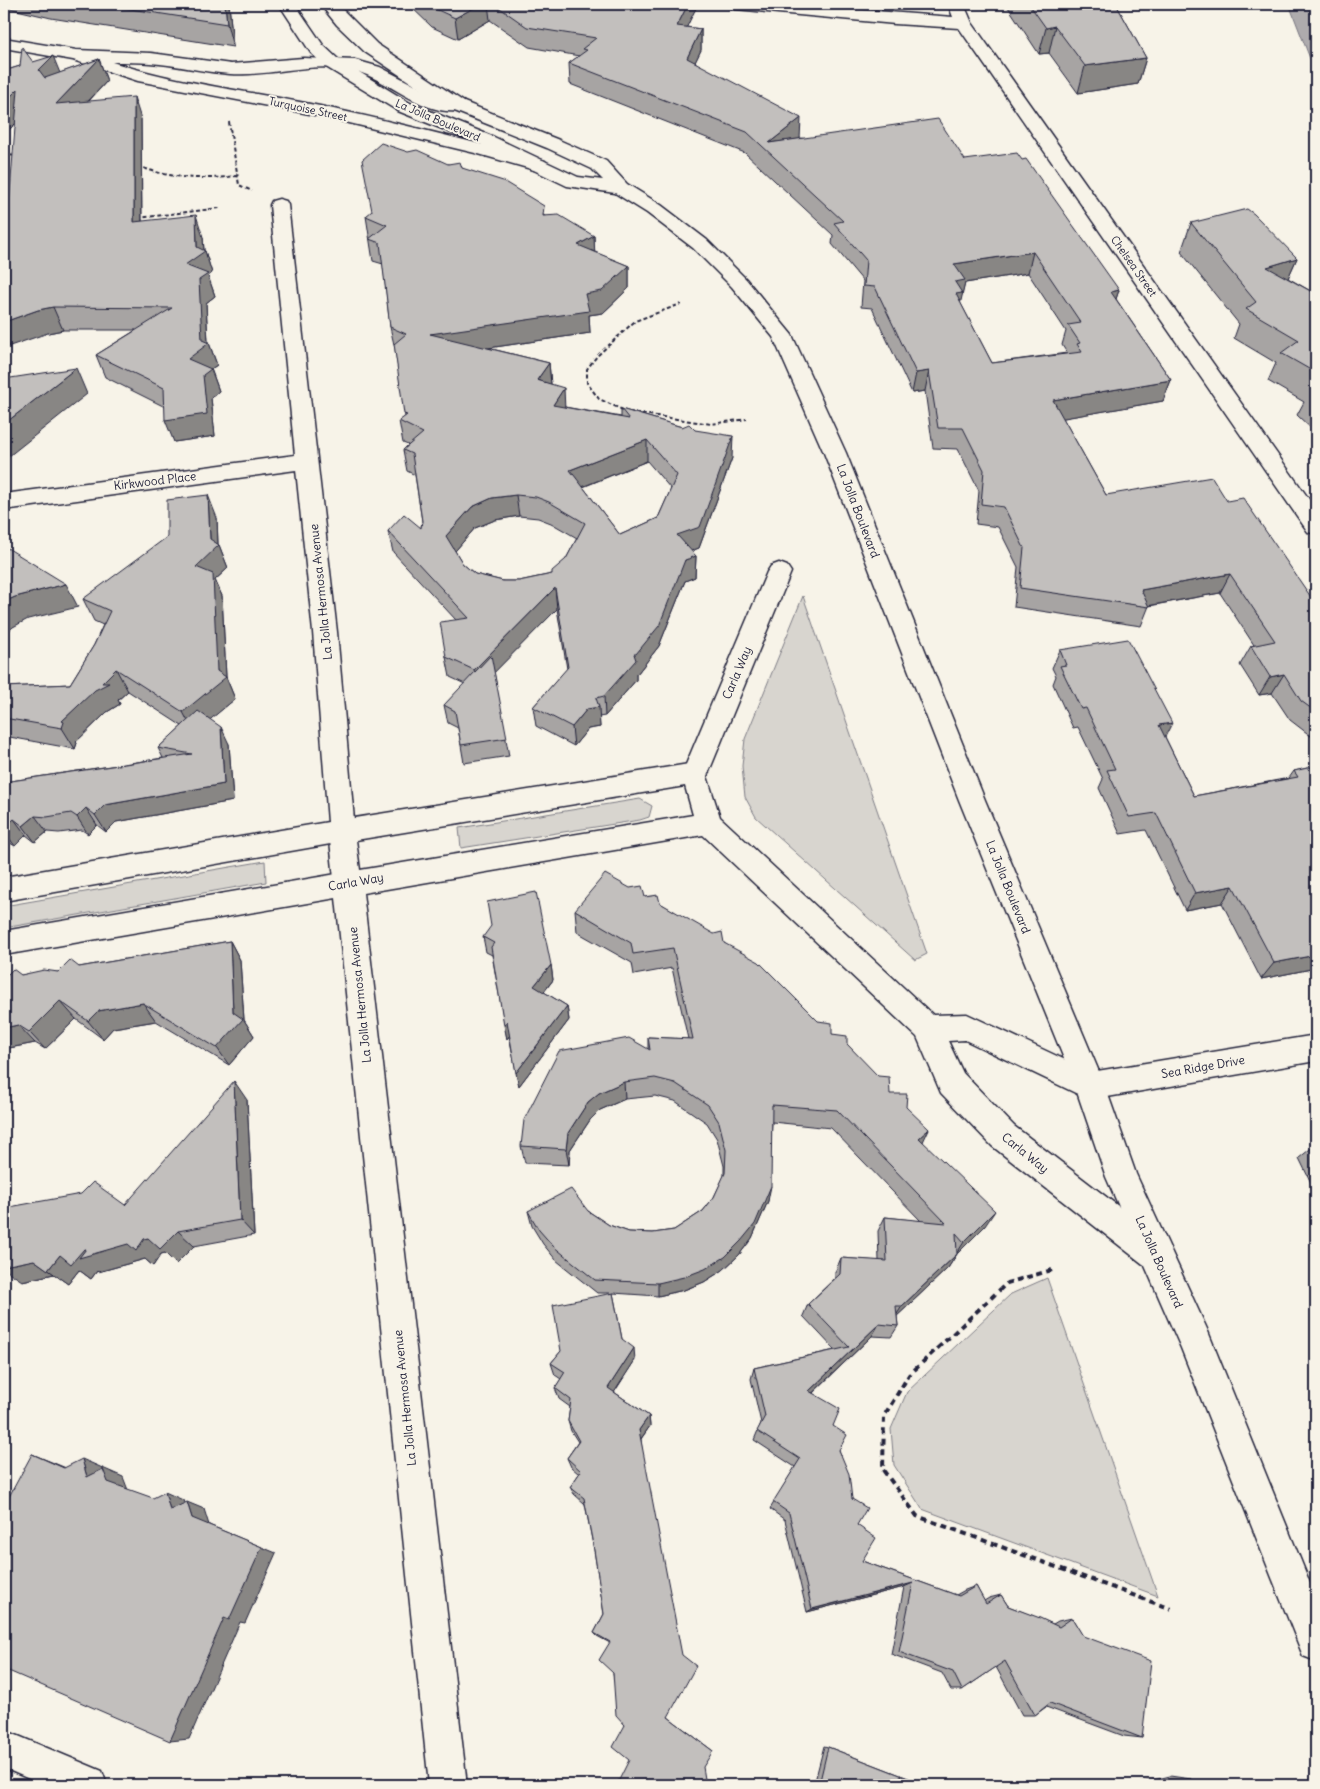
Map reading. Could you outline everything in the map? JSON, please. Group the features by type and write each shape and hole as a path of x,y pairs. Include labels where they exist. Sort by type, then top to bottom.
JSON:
{"street":[{"name":"La Jolla Boulevard","path":"287,4 317,49 332,63 404,107 488,141 574,182 620,188"},
{"name":"La Jolla Boulevard","path":"328,4 343,22 371,48 458,106 553,144 599,165 620,188 654,209 700,244 739,282 782,335 835,453 972,800 1090,1086 1122,1177 1194,1341 1316,1643"},
{"path":"735,4 895,19 964,23"},
{"name":"Chelsea Street","path":"956,4 964,23 1316,526"},
{"name":"Turquoise Street","path":"4,43 76,55 151,58 230,69 332,63 356,65 374,71 435,102 458,106"},
{"name":"Turquoise Street","path":"76,55 138,76 320,110 480,149 540,166"},
{"name":"La Jolla Hermosa Avenue","path":"279,205 325,632 342,831 448,1785"},
{"name":"Kirkwood Place","path":"4,502 307,461"},
{"name":"Carla Way","path":"695,774 779,572"},
{"path":"4,889 342,831 695,774 708,822"},
{"name":"Carla Way","path":"4,943 708,822 927,1028 952,1083 1003,1136 1154,1253"},
{"path":"927,1028 967,1027 1090,1086"},
{"name":"Sea Ridge Drive","path":"1090,1086 1316,1048"},
{"path":"4,1749 88,1785"}],"path":[{"path":"228,116 238,185"},
{"path":"4,154 22,158"},
{"path":"131,163 154,173 173,178 212,179 237,176"},
{"path":"131,218 220,208"},
{"path":"681,304 635,321 597,356 587,369 587,382 599,399 616,409 648,416 711,424 747,419"},
{"path":"1052,1270 1007,1283 909,1375 884,1416 883,1470 917,1516 1171,1609"}],"shaded area":[{"path":"1289,4 1316,4 1316,74"},
{"path":"803,596 927,954 915,960 756,817 745,797 742,766 745,739"},
{"path":"640,799 652,806 649,817 640,820 461,848 459,828"},
{"path":"265,861 266,882 4,928 4,906"},
{"path":"1047,1278 1158,1596 922,1509 894,1465 891,1429 907,1392 1011,1294"}],"building":[{"path":"98,4 225,4 227,24"},
{"path":"427,4 481,4 455,18"},
{"path":"494,4 688,4 677,26 701,29 687,58 801,118 769,143 938,119 965,160 1017,153 1022,160 1026,159 1119,290 1111,292 1171,380 1053,400 1106,495 1212,477 1227,501 1243,498 1313,600 1316,600 1316,712 1301,701 1284,674 1270,677 1251,646 1275,641 1230,574 1141,590 1149,607 1020,588 1024,548 1004,507 981,504 984,470 963,428 938,428 929,371 916,373 875,287 864,286 866,260 834,223 843,221 747,132 569,63 587,50 582,49 596,38 527,27","holes":["1033,252 1081,323 1068,325 1080,343 1077,344 1082,352 992,363 956,294 962,293 955,282 965,280 954,264"]},
{"path":"1029,4 1116,4 1146,58 1085,66 1055,26 1046,28"},
{"path":"22,47 33,62 53,56 39,70 45,78 99,59 56,104 134,97 134,222 196,215 197,247 205,251 185,265 208,274 199,280 202,340 209,343 188,359 211,369 203,375 207,414 165,420 164,388 96,355 172,308 53,307 38,310 4,322 4,270 18,89 4,103 4,71 20,66"},
{"path":"381,143 408,152 417,150 448,164 460,162 462,168 503,181 544,206 543,216 559,215 594,236 578,245 629,266 602,291 585,294 589,311 430,334 549,363 537,380 564,388 553,405 629,419 621,409 682,427 689,424 695,430 733,436 700,527 677,535 696,556 685,560 659,626 634,654 636,660 604,696 596,698 599,707 587,709 572,727 533,707 568,667 555,588 474,670 446,657 440,622 469,618 388,531 404,514 421,528 422,521 412,454 403,450 423,433 399,421 407,415 404,414 394,344 406,334 390,327 380,243 369,239 387,225 366,216 372,211 362,160","holes":["647,440 677,475 658,518 620,535 570,470","516,495 536,497 549,502 585,523 566,559 552,571 552,574 519,581 503,581 475,574 463,564 446,536 472,507 492,498"]},
{"path":"1247,209 1297,258 1267,267 1316,294 1316,373 1281,353 1299,340 1246,309 1256,302 1191,223"},
{"path":"76,368 4,424 4,379"},
{"path":"208,495 210,539 219,545 196,567 213,574 217,671 226,677 183,712 116,669 102,683 109,683 95,690 62,721 64,722 62,728 4,718 4,687 70,684 94,645 110,611 83,599 167,537 167,500"},
{"path":"4,546 66,584 15,597 4,602"},
{"path":"1128,639 1172,723 1159,725 1194,796 1298,777 1294,771 1316,766 1316,955 1274,963 1233,886 1195,893 1156,813 1129,817 1107,770 1115,769 1086,708 1081,709 1060,666 1066,665 1060,650"},
{"path":"491,655 507,738 461,745 455,711 444,705"},
{"path":"198,711 221,727 224,784 105,805 95,815 86,808 77,817 71,813 47,817 35,816 23,826 14,819 4,828 4,782 192,754 158,748"},
{"path":"605,874 630,888 642,886 645,897 658,895 660,903 714,934 722,932 724,943 759,962 818,1021 832,1023 832,1034 847,1036 847,1044 878,1076 889,1077 890,1094 907,1094 906,1107 929,1129 919,1138 995,1211 964,1242 956,1233 957,1254 902,1306 896,1306 898,1326 879,1324 809,1391 840,1409 833,1426 847,1435 839,1450 849,1474 852,1499 867,1508 857,1525 876,1538 862,1561 959,1596 976,1586 986,1604 1001,1595 1008,1606 1059,1627 1072,1618 1083,1636 1151,1661 1142,1738 1050,1703 1035,1715 1005,1661 962,1690 953,1672 899,1652 913,1583 812,1609 789,1513 773,1502 800,1459 757,1431 765,1416 754,1368 849,1347 808,1304 840,1274 841,1258 887,1261 885,1217 946,1223 837,1110 772,1105 771,1186 755,1224 725,1257 705,1269 684,1277 658,1283 595,1280 553,1246 539,1230 528,1211 571,1189 588,1211 609,1225 629,1232 653,1233 674,1230 703,1211 714,1197 725,1173 726,1150 719,1122 708,1105 675,1083 655,1078 624,1082 599,1093 588,1102 568,1133 566,1149 521,1146 524,1120 559,1051 629,1038 650,1050 648,1037 693,1039 673,948 633,954 631,943 575,910"},
{"path":"536,892 551,965 534,986 567,1006 516,1073 507,1021 504,1025 491,947 494,943 483,937 491,926 487,902"},
{"path":"230,941 233,1012 243,1019 217,1048 143,1003 98,1011 88,1021 60,1001 29,1032 18,1025 4,1028 4,978 13,969 21,975 44,970 58,972 70,960 79,967"},
{"path":"234,1081 240,1220 178,1231 160,1249 148,1238 144,1239 136,1251 128,1244 79,1258 86,1249 84,1249 71,1264 60,1255 48,1270 34,1260 4,1266 4,1208 81,1194 93,1182 125,1205"},
{"path":"613,1293 622,1339 634,1348 608,1388 649,1416 639,1430 682,1655 696,1666 668,1717 713,1751 703,1767 706,1785 623,1785 618,1782 629,1760 613,1747 625,1725 616,1715 613,1673 599,1660 610,1642 594,1633 604,1614 584,1498 570,1487 581,1471 567,1458 579,1441 568,1421 571,1400 555,1388 565,1372 551,1363 561,1351 553,1305"},
{"path":"32,1454 64,1468 82,1459 87,1477 103,1469 108,1482 153,1498 165,1492 170,1510 187,1502 192,1518 262,1547 229,1620 224,1618 170,1741 4,1669 4,1506"},
{"path":"828,1747 926,1785 819,1785"},
{"path":"1191,1779 1193,1785 1168,1785"}]}
